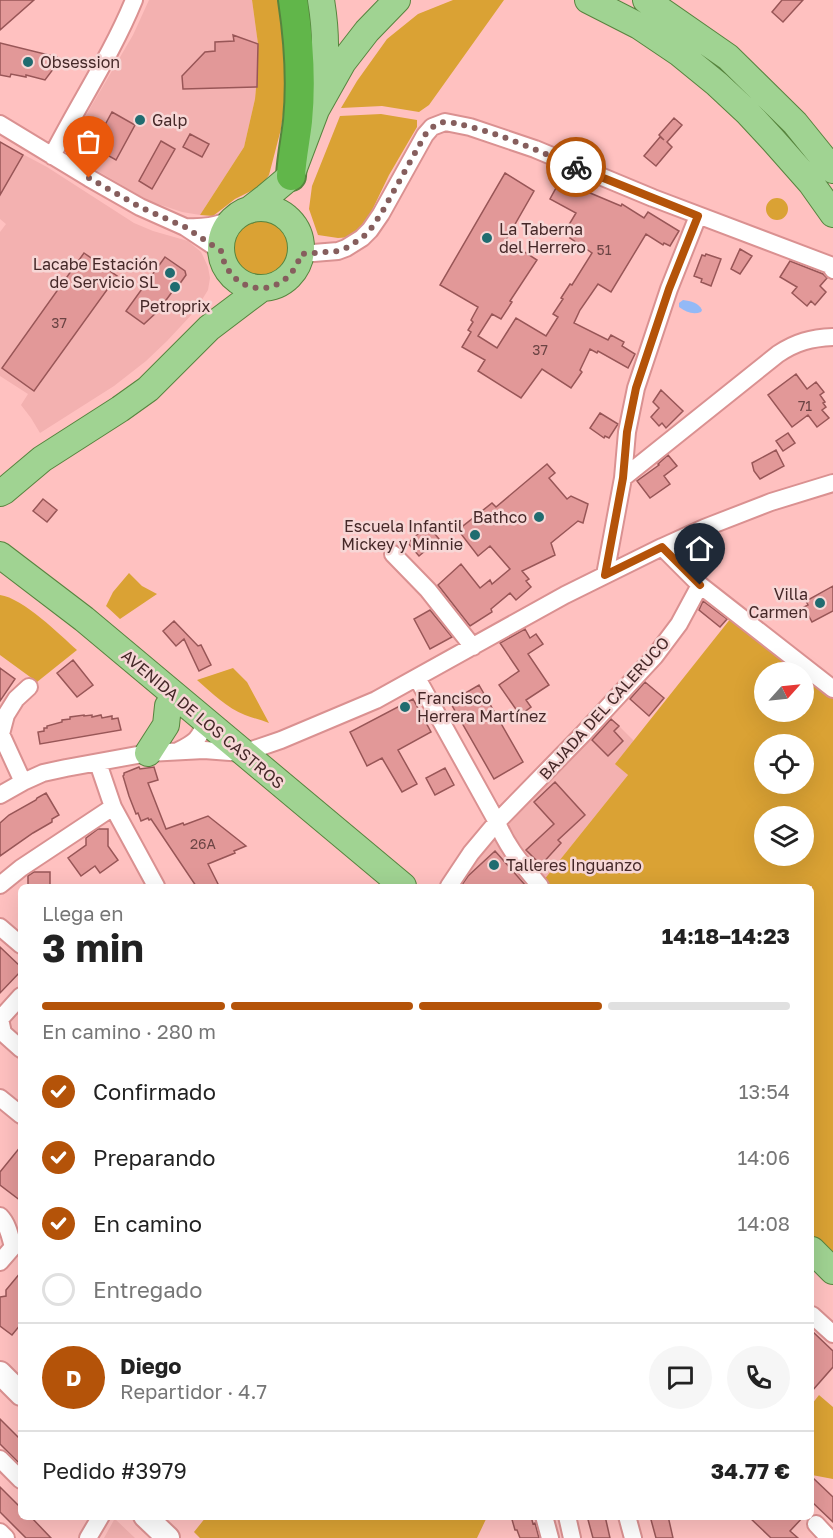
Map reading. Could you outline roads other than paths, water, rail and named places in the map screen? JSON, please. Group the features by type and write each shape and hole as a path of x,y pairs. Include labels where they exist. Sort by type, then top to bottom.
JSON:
{"highway":[{"path":"291,176 298,120 300,77 298,35 293,0"}],"main road":[{"path":"316,110 325,55 321,0"},
{"path":"224,261 234,278 242,284 262,288 273,287 283,282 298,265 299,243 291,176 316,110 343,62 367,31 397,0"},
{"path":"588,0 639,26 679,53 717,84 780,148 811,183 833,214"},
{"path":"646,0 728,57 795,123 833,170"},
{"path":"209,328 222,299 224,234 241,214 291,176"},
{"path":"241,214 259,208 280,213 290,220 299,243"},
{"path":"1,499 42,459 148,389 209,328 262,288"},
{"name":"AVENIDA DE LOS CASTROS","path":"0,555 84,619 379,884"},
{"name":"AVENIDA DE LOS CASTROS","path":"0,578 22,585 47,604 153,691 168,706 218,738 276,781 401,884"},
{"path":"148,753 166,725 168,706"},
{"path":"814,1252 833,1271"},
{"path":"814,1271 833,1289"},
{"path":"0,1373 18,1391"},
{"path":"149,1520 168,1538"}],"street":[{"path":"52,156 115,42 134,0"},
{"path":"299,243 338,251 362,238 381,214 425,135 432,127 445,122 470,127 535,149 698,216 830,265 833,270"},
{"path":"0,124 140,207 185,227 224,261"},
{"path":"185,227 216,226 241,214"},
{"path":"605,575 623,478 627,432 636,388 669,289 698,216"},
{"path":"623,478 778,354 805,340 833,337"},
{"path":"0,795 43,773 148,753 177,752 218,738 281,740 376,700 565,595 662,547 771,502 833,483"},
{"path":"662,547 700,585 833,688"},
{"path":"393,554 428,590 473,647"},
{"name":"BAJADA DEL CALERUCO","path":"450,884 471,853 497,822 655,656 679,624 700,585"},
{"path":"417,678 497,822 504,839 538,884"},
{"path":"23,782 1,733 6,715 16,699 29,687"},
{"path":"177,752 192,744 218,738 281,740"},
{"path":"276,781 273,757 281,740"},
{"path":"98,764 113,807 155,884"},
{"path":"0,885 21,868 113,807"},
{"path":"0,927 18,942"},
{"path":"18,999 0,1019 3,1033 18,1047"},
{"path":"0,1098 18,1113"},
{"path":"0,1216 17,1247 0,1262"},
{"path":"814,1317 833,1334"},
{"path":"0,1459 18,1477"},
{"path":"88,1538 99,1520"},
{"path":"545,1520 550,1538"},
{"path":"568,1520 572,1538"},
{"path":"628,1520 633,1538"},
{"path":"816,1524 829,1538"},
{"path":"0,1532 6,1538"}],"water":[{"path":"683,300 697,304 701,312 687,312 679,307 679,303"}],"place":[{"name":"Obsession","path":"28,62"},
{"name":"Galp","path":"140,120"},
{"name":"La Taberna del Herrero","path":"487,238"},
{"name":"Lacabe Estación de Servicio SL","path":"170,273"},
{"name":"Petroprix","path":"175,287"},
{"name":"Bathco","path":"539,517"},
{"name":"Escuela Infantil Mickey y Minnie","path":"475,535"},
{"name":"Villa Carmen","path":"820,603"},
{"name":"Francisco Herrera Martínez","path":"405,707"},
{"name":"Talleres Inguanzo","path":"494,865"}]}
